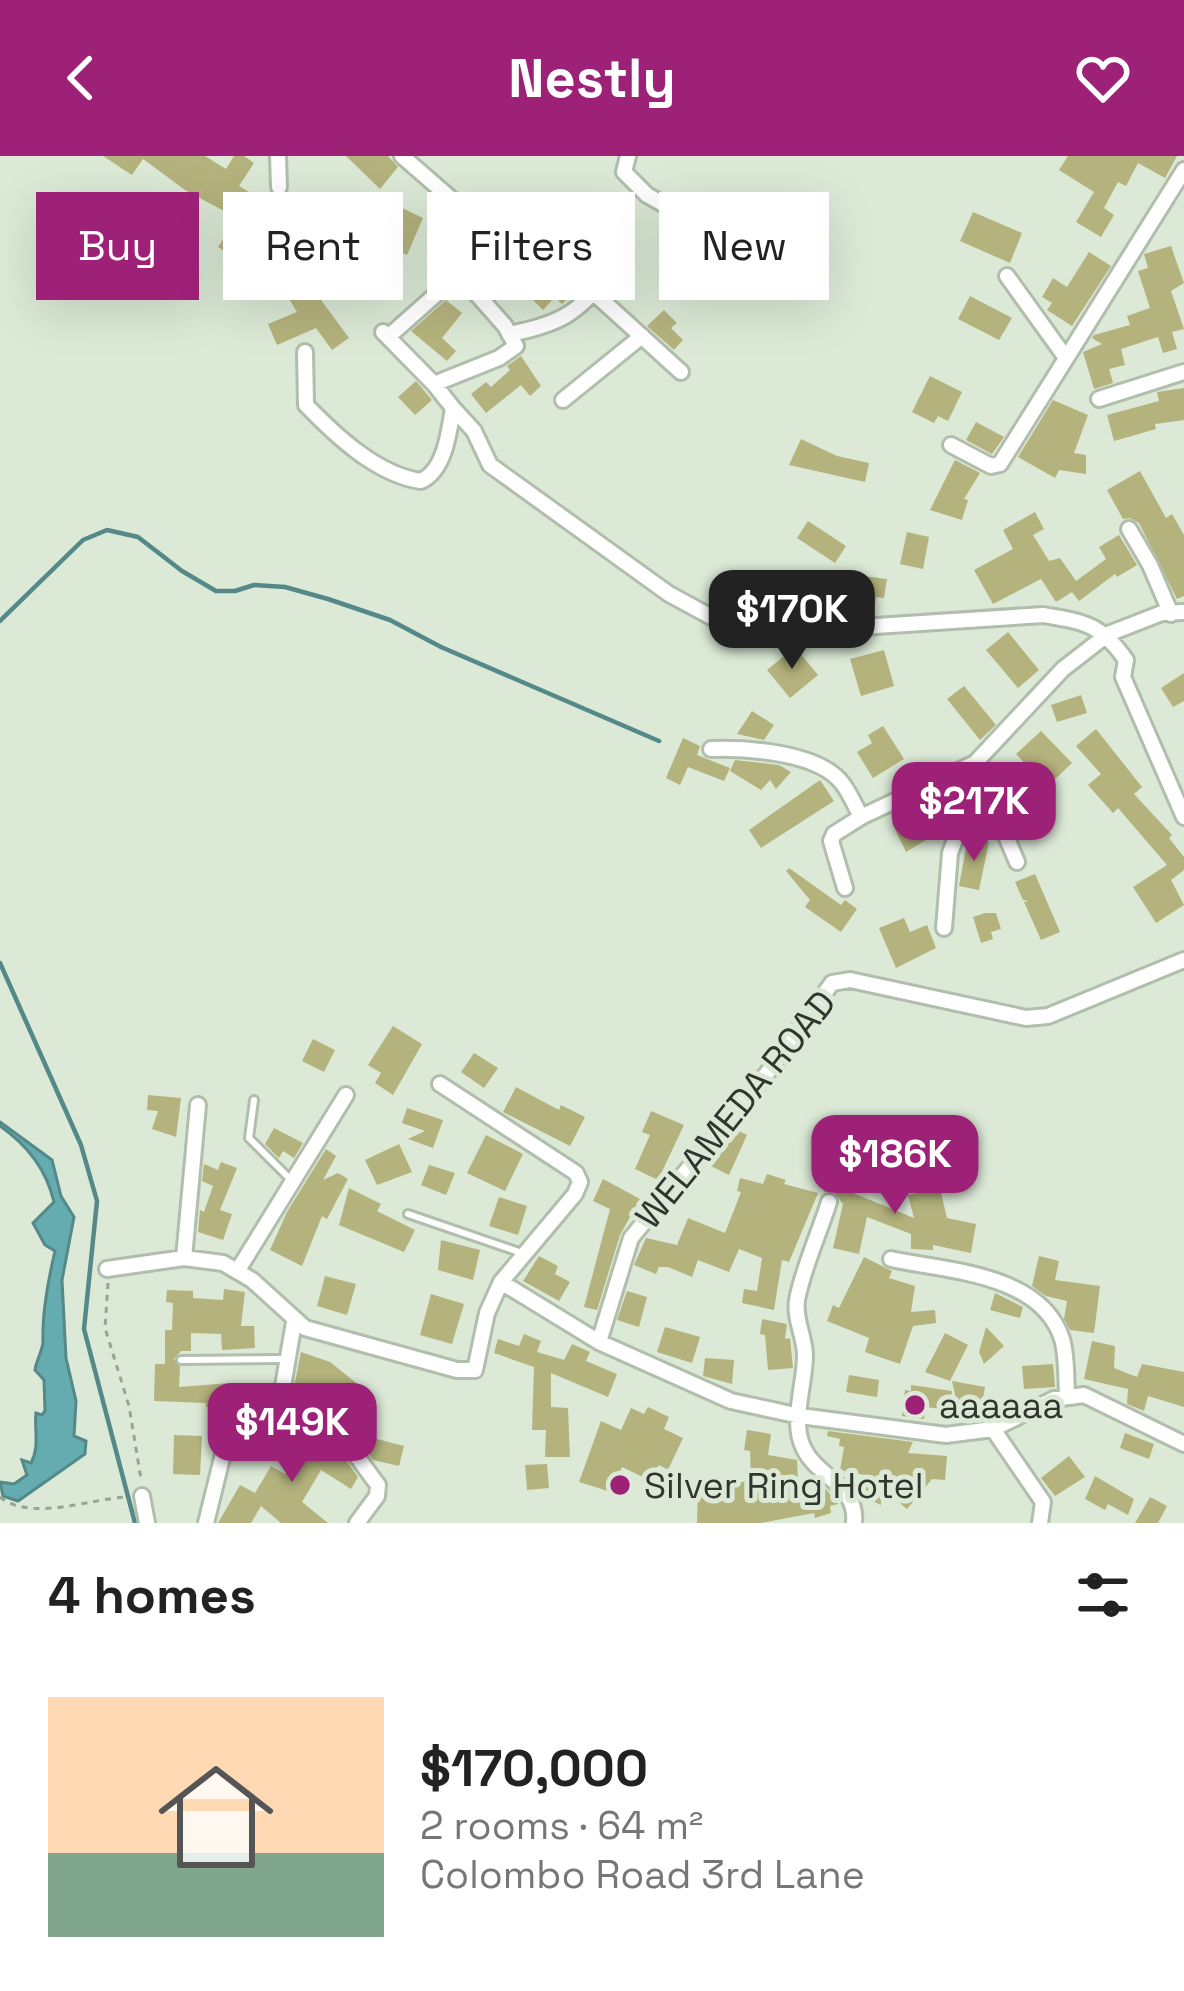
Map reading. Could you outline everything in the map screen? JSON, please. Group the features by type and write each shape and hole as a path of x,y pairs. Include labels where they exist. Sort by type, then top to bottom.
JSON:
{"street":[{"path":"278,156 279,187"},
{"path":"402,156 443,192"},
{"path":"628,156 624,172 659,202"},
{"path":"951,445 992,466 1000,464 1184,170"},
{"path":"1007,276 1066,358"},
{"path":"427,300 386,334 474,431 490,465 669,594 728,626 830,629 1043,615 1108,634 1126,660 1129,691 1184,817"},
{"path":"434,384 499,358 515,346 481,300"},
{"path":"509,334 559,323 586,300"},
{"path":"602,300 681,372"},
{"path":"563,400 642,336"},
{"path":"305,352 306,405 334,435 409,479 430,477 453,408"},
{"path":"1099,399 1184,372"},
{"path":"845,888 831,841 834,834 975,763 1063,669 1108,634 1162,613 1177,613 1129,529"},
{"path":"711,749 772,752 832,773 841,780 861,818"},
{"path":"975,763 1017,862"},
{"path":"941,780 953,801 959,829 950,854 944,928"},
{"name":"WELAMEDA ROAD","path":"599,1342 631,1238 781,1055 832,983 850,980 1026,1018 1048,1016 1184,960"},
{"path":"107,1269 205,1259 238,1270 294,1322 469,1372 479,1362 487,1313 501,1282 580,1182 576,1173 440,1084"},
{"path":"238,1270 346,1095"},
{"path":"184,1258 199,1105"},
{"path":"830,1202 797,1298 805,1357 800,1415 804,1449 845,1489 855,1512 854,1523"},
{"path":"891,1259 1000,1282 1022,1292 1048,1317 1062,1340 1067,1395"},
{"path":"501,1282 599,1342 730,1402 934,1435 993,1429 1067,1395 1102,1402 1184,1444"},
{"path":"279,1410 294,1322"},
{"path":"206,1523 224,1450 224,1422 235,1414 279,1410 324,1421 378,1485 377,1496 357,1523"},
{"path":"993,1429 1043,1502 1040,1523"},
{"path":"142,1496 146,1523"}],"lane":[{"path":"254,1100 249,1138 292,1181"},
{"path":"408,1214 522,1253"},
{"path":"181,1360 288,1359"}],"path":[{"path":"0,1497 11,1507 33,1509 142,1496 129,1406 105,1328 107,1269"}],"water":[{"path":"0,1122 52,1160 61,1196 74,1217 62,1280 66,1358 76,1401 74,1436 86,1441 85,1454 18,1501 3,1496 0,1482 14,1484 27,1475 22,1460 31,1463 34,1457 36,1413 45,1411 44,1380 35,1370 55,1251 45,1245 33,1223 54,1202 34,1159"}],"building":[{"path":"103,156 205,156 226,169 234,156 254,163 239,186 249,192 223,192 223,210 143,159 132,175"},
{"path":"346,156 388,156 398,167 380,189"},
{"path":"1068,156 1177,156 1165,178 1138,163 1126,186 1118,182 1104,208 1114,215 1101,237 1076,222 1094,192 1059,170"},
{"path":"403,208 423,218 407,255 403,253"},
{"path":"973,212 1022,233 1010,263 960,241"},
{"path":"1171,246 1184,283 1171,291 1184,329 1172,332 1177,349 1163,353 1158,337 1121,349 1125,365 1109,369 1113,383 1094,389 1083,352 1102,344 1094,335 1130,325 1127,316 1150,308 1138,271 1148,268 1144,254"},
{"path":"1089,252 1111,266 1072,326 1047,310 1052,303 1042,297 1053,278 1067,287"},
{"path":"970,296 1012,318 999,340 958,319"},
{"path":"290,300 321,300 349,338 332,350 316,328 277,345 268,324 297,312"},
{"path":"446,300 462,313 442,338 456,351 447,361 411,331"},
{"path":"533,300 552,300 543,310"},
{"path":"664,310 677,323 671,328 683,340 674,350 647,326"},
{"path":"521,356 541,386 530,396 521,385 486,413 471,394 486,382 491,387"},
{"path":"930,376 962,392 948,421 938,416 934,423 912,412"},
{"path":"416,381 432,400 415,415 398,397"},
{"path":"1184,388 1184,420 1155,424 1156,429 1114,441 1107,415 1159,401 1157,392"},
{"path":"1053,400 1088,415 1074,453 1086,455 1086,474 1059,470 1055,478 1018,457"},
{"path":"976,422 1004,437 992,454 966,440"},
{"path":"801,439 837,456 869,463 865,482 789,465"},
{"path":"955,460 980,473 964,499 968,500 962,520 930,510"},
{"path":"1140,471 1166,518 1172,514 1184,535 1184,596 1177,599 1139,523 1123,519 1107,490"},
{"path":"1035,512 1044,529 1033,535 1049,561 1060,558 1076,581 1106,559 1099,547 1119,535 1137,565 1115,574 1079,601 1072,592 1056,602 1041,579 993,604 974,570 1013,549 1003,530"},
{"path":"808,521 846,546 835,563 797,538"},
{"path":"907,532 929,537 923,569 900,564"},
{"path":"847,574 887,579 884,598 876,597 874,612 855,610 856,596 845,595"},
{"path":"1008,632 1039,670 1018,688 986,650"},
{"path":"795,647 818,675 790,698 767,670"},
{"path":"884,650 894,686 861,696 850,659"},
{"path":"1184,673 1184,701 1173,707 1161,688"},
{"path":"964,686 996,725 980,740 947,699"},
{"path":"1081,695 1087,713 1057,722 1051,705"},
{"path":"752,711 774,725 764,740 737,734"},
{"path":"883,726 904,759 873,778 857,752 872,743 868,735"},
{"path":"1096,729 1142,787 1134,794 1172,835 1169,838 1184,857 1184,870 1171,880 1184,905 1156,923 1133,887 1167,865 1118,808 1113,813 1088,785 1101,774 1076,746"},
{"path":"1041,731 1072,763 1035,798 1039,818 1014,827 998,788 1036,775 1016,754"},
{"path":"683,738 700,746 697,755 730,768 724,781 688,767 680,785 666,778"},
{"path":"735,760 779,765 791,772 776,789 770,780 761,790 730,771"},
{"path":"820,780 834,801 761,848 749,830"},
{"path":"926,813 934,827 930,829 941,831 906,852 892,823 907,814 911,822"},
{"path":"968,837 989,842 979,890 959,886"},
{"path":"789,868 841,905 845,900 857,909 841,932 805,907 810,900 786,871"},
{"path":"1035,874 1060,932 1041,940 1024,902 1029,901 1023,900 1015,882"},
{"path":"996,913 1001,929 991,932 993,939 981,943 973,917"},
{"path":"904,918 910,932 927,925 936,948 896,968 879,928"},
{"path":"393,1026 422,1044 393,1095 375,1083 381,1073 368,1065"},
{"path":"313,1039 335,1050 324,1072 302,1061"},
{"path":"474,1053 498,1068 484,1088 461,1072"},
{"path":"516,1087 559,1110 561,1105 585,1117 570,1146 503,1112"},
{"path":"148,1095 181,1098 176,1137 152,1129 158,1111 147,1110"},
{"path":"407,1108 443,1120 433,1148 408,1139 425,1131 402,1123"},
{"path":"651,1111 684,1125 658,1180 635,1169 650,1135 642,1132"},
{"path":"274,1128 303,1143 294,1158 283,1151 279,1158 265,1144"},
{"path":"735,1129 747,1135 729,1175 711,1166"},
{"path":"486,1135 523,1154 505,1191 467,1173"},
{"path":"399,1144 412,1172 377,1185 365,1160"},
{"path":"326,1149 336,1156 323,1180 338,1173 348,1179 327,1219 322,1216 302,1266 270,1250"},
{"path":"221,1162 237,1168 220,1210 232,1214 223,1240 198,1232 200,1210 204,1212 213,1186 202,1181 204,1164 218,1170"},
{"path":"827,1163 855,1166 853,1193 914,1218 908,1195 940,1188 947,1218 976,1224 971,1253 933,1245 933,1250 911,1249 911,1234 867,1217 859,1254 833,1248 843,1204 834,1192 824,1192"},
{"path":"429,1165 455,1173 446,1195 421,1185"},
{"path":"767,1174 818,1193 789,1262 782,1260 774,1310 742,1303 744,1289 757,1291 762,1258 739,1249 729,1272 698,1260 692,1277 668,1267 659,1267 656,1274 634,1265 646,1238 677,1245 688,1218 725,1233 741,1192 737,1191 740,1178 763,1184"},
{"path":"603,1179 640,1199 620,1235 597,1310 584,1307 610,1209 593,1201"},
{"path":"349,1188 381,1204 377,1211 415,1230 404,1252 339,1225"},
{"path":"499,1197 527,1206 518,1235 489,1226"},
{"path":"441,1240 480,1250 473,1280 438,1270"},
{"path":"539,1256 558,1266 555,1274 570,1282 559,1301 523,1281"},
{"path":"1039,1256 1059,1261 1055,1280 1100,1286 1094,1333 1070,1330 1064,1319 1067,1301 1046,1296 1032,1286"},
{"path":"864,1257 892,1271 889,1278 915,1286 911,1312 935,1310 936,1323 913,1326 900,1364 865,1352 869,1338 827,1321 833,1305 839,1308"},
{"path":"325,1276 356,1284 347,1315 317,1306"},
{"path":"224,1289 245,1292 241,1326 254,1326 255,1348 222,1350 221,1334 191,1333 191,1351 181,1351 174,1359 180,1367 179,1387 230,1383 257,1399 220,1410 206,1403 154,1401 155,1364 165,1364 165,1330 172,1330 173,1303 166,1302 167,1290 223,1300"},
{"path":"627,1291 647,1297 639,1327 617,1320"},
{"path":"995,1293 1023,1307 1020,1318 990,1310"},
{"path":"431,1294 464,1304 452,1344 420,1335"},
{"path":"762,1319 787,1324 785,1339 790,1338 793,1368 768,1370 765,1335 760,1334"},
{"path":"665,1327 700,1337 692,1363 657,1352"},
{"path":"986,1327 1004,1346 984,1364 979,1352"},
{"path":"945,1333 968,1345 950,1381 925,1372"},
{"path":"524,1334 541,1341 537,1352 564,1360 572,1344 590,1352 586,1361 617,1374 608,1397 551,1373 551,1407 568,1408 570,1457 545,1457 546,1430 532,1430 534,1367 494,1353 498,1339 519,1346"},
{"path":"1092,1341 1115,1346 1114,1368 1137,1377 1142,1364 1184,1372 1184,1407 1148,1396 1144,1411 1127,1404 1128,1389 1084,1379"},
{"path":"301,1352 330,1362 375,1398 358,1420 345,1410 316,1403 318,1395 294,1387"},
{"path":"705,1358 734,1360 732,1384 703,1376"},
{"path":"1053,1364 1055,1387 1024,1389 1022,1366"},
{"path":"849,1375 879,1380 877,1397 846,1392"},
{"path":"952,1381 985,1387 980,1415 959,1412"},
{"path":"911,1385 952,1391 950,1410 926,1407 924,1419 902,1416 905,1390 911,1391"},
{"path":"648,1407 669,1417 664,1429 683,1438 668,1470 659,1465 647,1479 622,1467 611,1492 579,1482 601,1421 621,1430 631,1408 644,1414"},
{"path":"256,1422 255,1450 235,1449 235,1428"},
{"path":"305,1426 327,1438 332,1443 329,1449 345,1459 358,1477 351,1489 321,1470 302,1502 328,1523 281,1523 261,1506 251,1523 218,1523 240,1485 255,1493 271,1466 285,1474"},
{"path":"747,1430 771,1434 768,1455 797,1460 799,1496 826,1489 838,1504 830,1506 831,1513 760,1523 697,1523 698,1486 751,1481 750,1451 744,1450"},
{"path":"828,1431 913,1442 908,1453 947,1456 945,1480 932,1479 907,1509 880,1486 881,1505 860,1495 869,1476 840,1470 844,1447 839,1446 840,1439 827,1436"},
{"path":"1125,1433 1154,1444 1149,1459 1120,1448"},
{"path":"174,1435 202,1436 200,1475 173,1474"},
{"path":"373,1438 404,1446 399,1466 373,1460 369,1454"},
{"path":"1069,1456 1085,1477 1055,1496 1041,1478"},
{"path":"547,1464 549,1488 527,1490 525,1465"},
{"path":"1095,1476 1134,1499 1128,1515 1085,1499"},
{"path":"1150,1497 1167,1506 1158,1523 1135,1523"}],"waterway":[{"path":"0,621 83,540 107,530 138,537 216,591 254,585 285,587 328,599 390,620 441,647 659,741"},
{"path":"0,963 81,1145 97,1201 84,1329 135,1523"}],"place":[{"name":"aaaaaa","path":"915,1405"},
{"name":"Silver Ring Hotel","path":"620,1485"}]}
